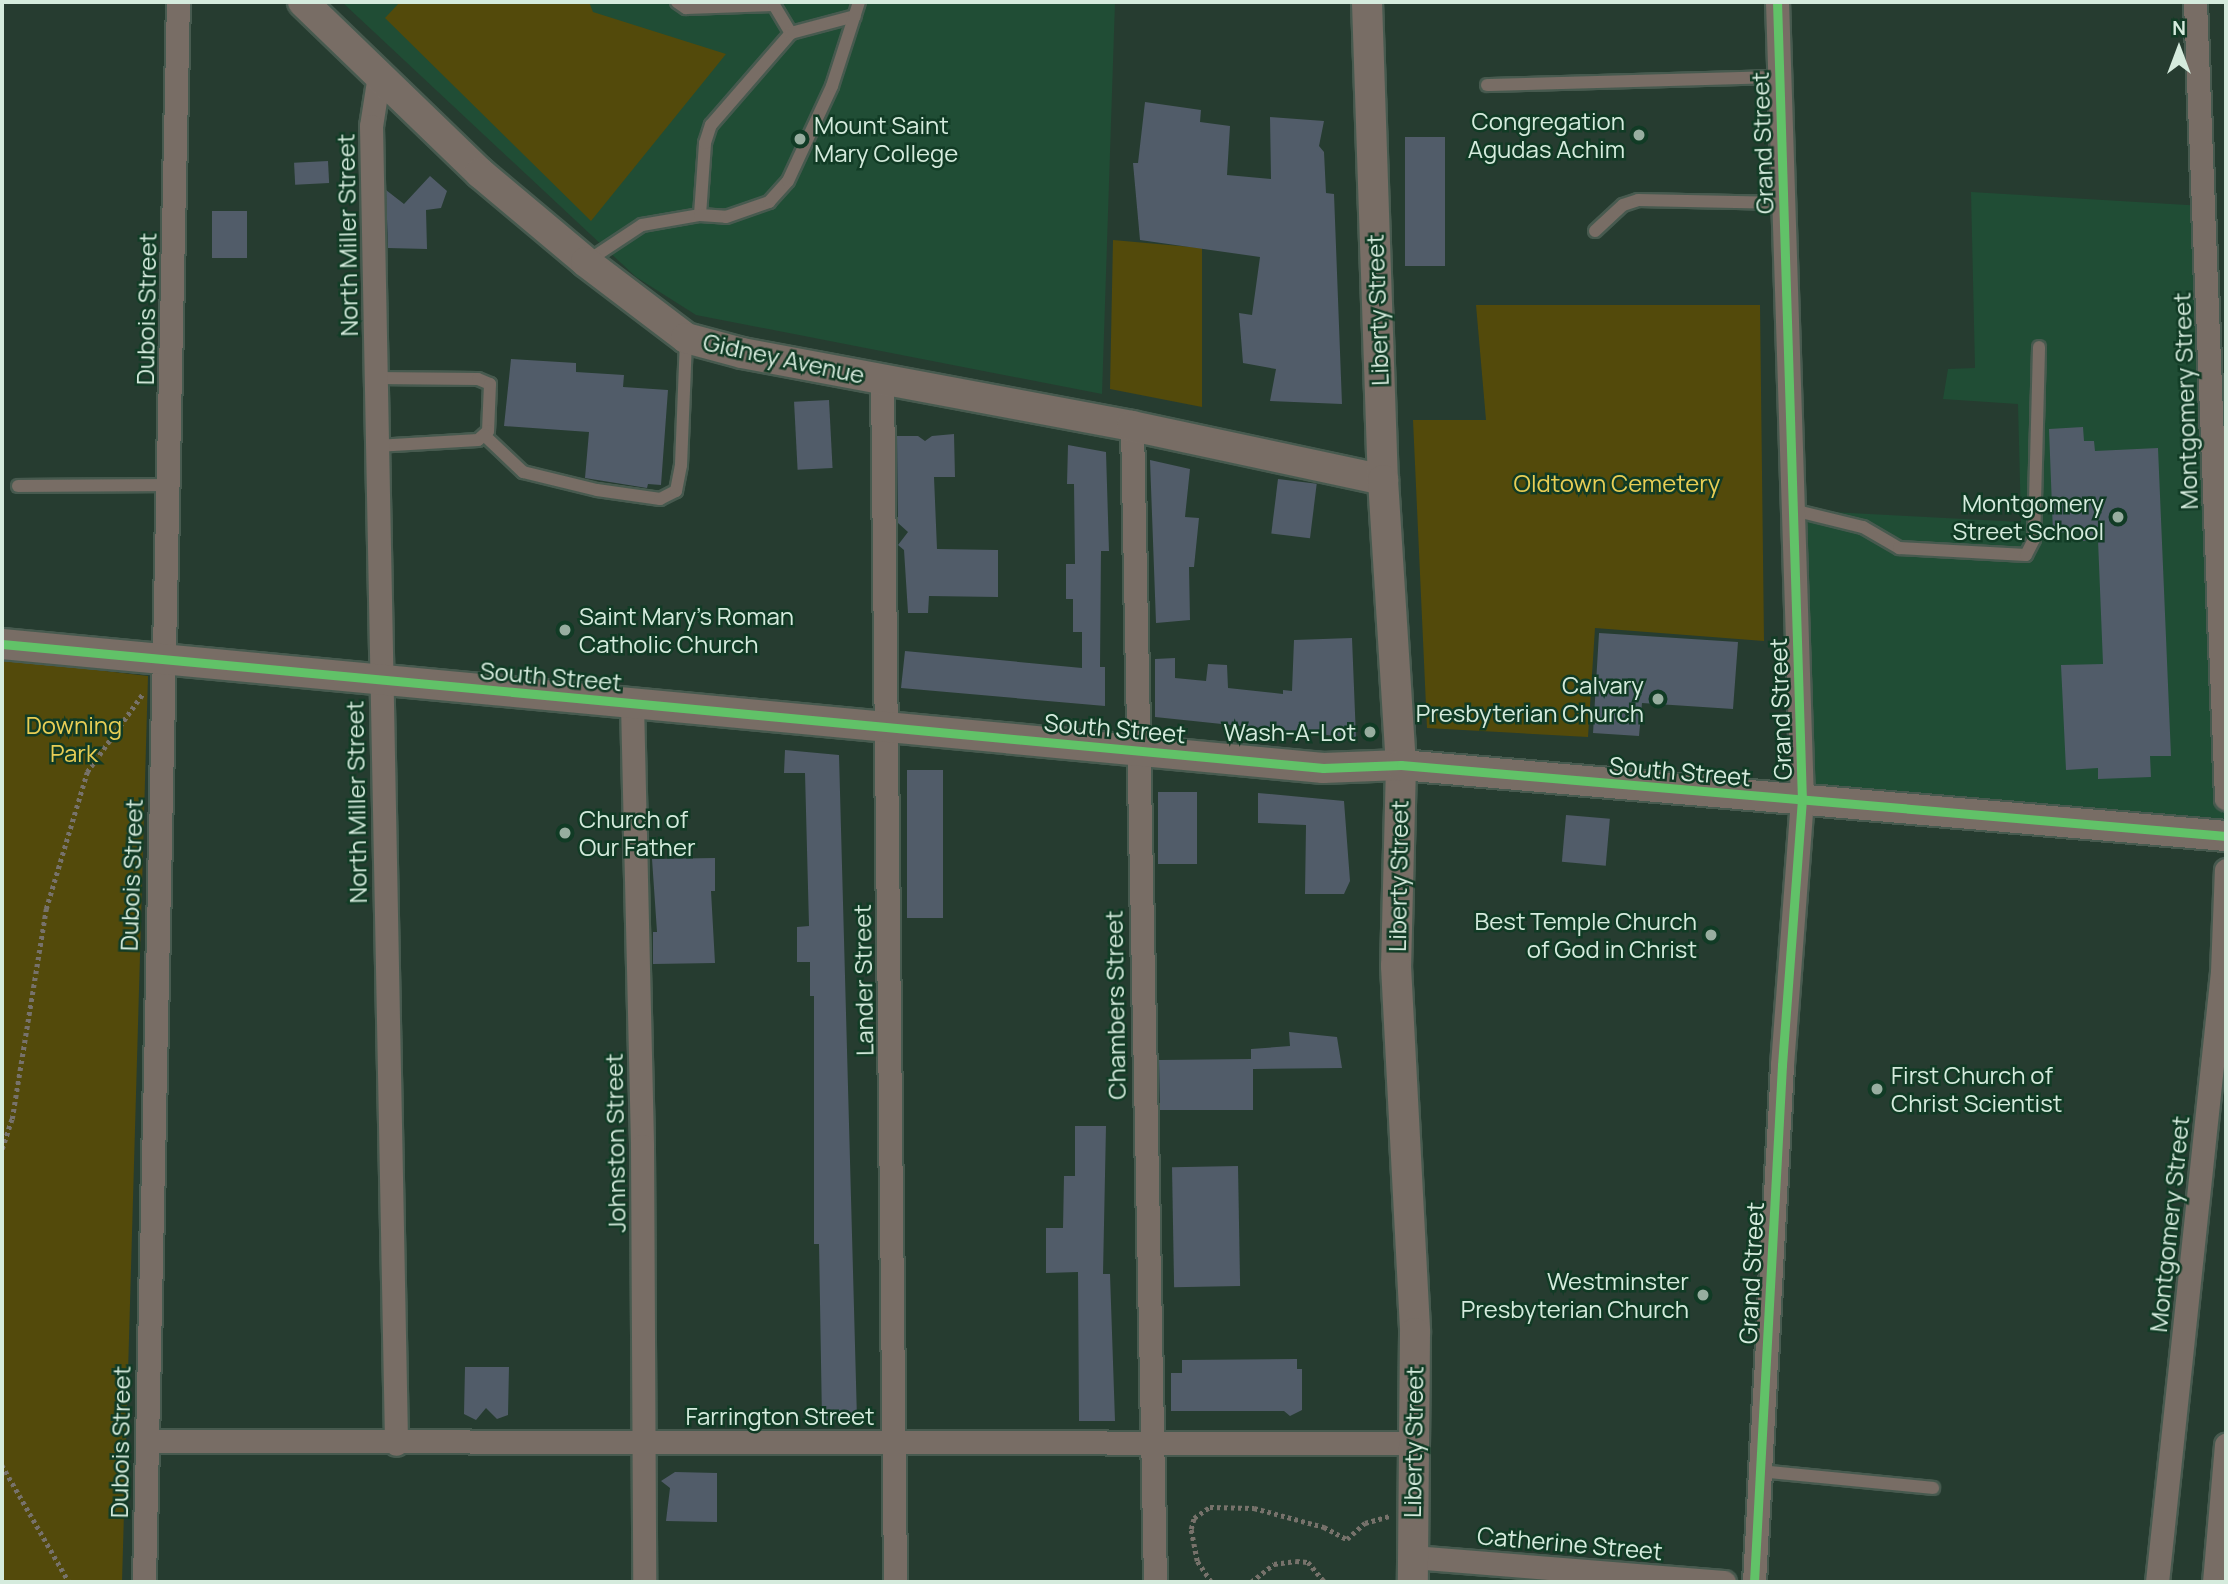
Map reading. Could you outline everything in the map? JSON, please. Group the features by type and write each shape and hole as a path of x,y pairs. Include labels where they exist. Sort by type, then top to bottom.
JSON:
{"street":[{"name":"Dubois Street","path":"144,1582 155,921 164,659 178,2"},
{"name":"Gidney Avenue","path":"303,2 481,173 586,262 686,338 743,353 1132,426 1383,480"},
{"name":"Liberty Street","path":"1367,2 1383,480 1401,765 1396,966 1415,1333 1412,1569"},
{"name":"Grand Street","path":"1754,1582 1782,1065 1802,801 1777,2"},
{"name":"Montgomery Street","path":"2195,2 2226,798"},
{"name":"North Miller Street","path":"379,75 370,126 396,1444"},
{"name":"Lander Street","path":"882,378 896,1444 895,1582"},
{"name":"Chambers Street","path":"1132,426 1155,1582"},
{"name":"South Street","path":"2,644 886,727 1139,748 1323,768 1401,765 2226,836"},
{"name":"Johnston Street","path":"632,703 644,1582"},
{"name":"Montgomery Street","path":"2157,1582 2222,972 2226,870"},
{"name":"Farrington Street","path":"146,1441 396,1444 643,1441 1152,1445 1413,1443"},
{"path":"2214,1582 2226,1445"},
{"name":"Catherine Street","path":"1412,1569 1724,1582"}],"lane":[{"path":"677,2 686,8 774,5 791,33"},
{"path":"586,262 642,225 700,215 726,217 769,202 788,181 832,86 859,2"},
{"path":"700,215 705,143 710,125 791,33 855,16"},
{"path":"1487,85 1780,77"},
{"path":"1595,231 1623,205 1638,200 1784,203"},
{"path":"484,435 523,471 597,490 660,499 676,491 681,465 686,338"},
{"path":"1793,510 1863,527 1899,548 2026,555 2034,539 2039,347"},
{"path":"375,377 478,379 490,384 488,431 478,440 376,446"},
{"path":"18,486 168,485"},
{"path":"1760,1471 1933,1488"}],"path":[{"path":"2,1149 12,1119 46,909 87,772 144,692"},
{"path":"2,1465 69,1582"},
{"path":"1210,1582 1197,1561 1191,1530 1194,1518 1210,1507 1254,1507 1324,1527 1347,1539 1365,1523 1390,1516"},
{"path":"1229,1582 1251,1582 1274,1564 1296,1560 1308,1562 1325,1582"}],"shaded area":[{"name":"Mount Saint Mary College","path":"342,2 1115,2 1102,394 696,315 636,277"},
{"name":"Montgomery Street School","path":"1971,192 2204,206 2226,836 1802,801 1793,510 2021,522 2018,404 1943,399 1948,369 1975,368"}],"green space":[{"path":"400,2 589,2 593,12 726,54 591,221 385,18"},
{"path":"1113,240 1202,248 1202,407 1110,389"},
{"name":"Oldtown Cemetery","path":"1476,305 1760,305 1764,641 1595,628 1588,737 1427,728 1413,420 1486,420"},
{"name":"Downing Park","path":"2,659 148,676 122,1582 2,1582"}],"building":[{"path":"1145,102 1201,110 1200,122 1230,126 1227,175 1271,179 1270,117 1324,121 1319,146 1324,152 1326,193 1334,194 1342,404 1270,401 1276,369 1243,363 1239,313 1252,315 1260,257 1140,240 1133,163 1138,163"},
{"path":"1405,137 1445,137 1445,266 1405,266"},
{"path":"328,161 329,183 295,185 294,163"},
{"path":"430,176 447,191 441,208 426,210 427,249 388,248 386,190 404,204"},
{"path":"212,211 247,211 247,258 212,258"},
{"path":"511,359 576,363 576,372 624,375 623,387 668,390 661,485 648,484 647,488 585,478 589,432 504,426"},
{"path":"829,400 833,468 798,470 794,402"},
{"path":"2083,427 2084,441 2094,441 2095,451 2158,448 2171,756 2150,756 2151,777 2098,779 2098,768 2066,770 2061,665 2103,664 2098,540 2083,541 2082,531 2053,533 2049,429"},
{"path":"954,434 955,477 934,477 937,549 998,550 998,597 929,596 928,613 908,613 904,550 898,545 908,532 898,523 897,436 918,436 925,441 932,436"},
{"path":"1068,445 1106,452 1109,551 1101,551 1100,667 1105,667 1105,706 901,688 905,651 1082,668 1082,632 1073,632 1073,599 1066,599 1066,564 1075,564 1074,484 1067,484"},
{"path":"1150,460 1190,469 1185,517 1199,518 1194,567 1189,567 1190,620 1156,623"},
{"path":"1278,479 1317,484 1310,538 1271,534"},
{"path":"1599,633 1738,642 1733,709 1642,703 1639,736 1593,733"},
{"path":"1352,638 1356,738 1155,717 1155,659 1175,658 1175,678 1206,681 1208,664 1227,665 1228,688 1283,694 1283,690 1292,691 1294,640"},
{"path":"785,750 839,755 857,1419 822,1420 819,1244 814,1244 814,996 810,996 810,962 797,962 797,927 809,926 805,773 784,773"},
{"path":"907,770 943,770 943,918 907,918"},
{"path":"1158,792 1197,792 1197,864 1158,864"},
{"path":"1258,793 1344,801 1350,881 1344,894 1305,894 1306,825 1258,823"},
{"path":"1566,815 1610,819 1606,866 1562,862"},
{"path":"715,858 715,891 711,891 715,963 653,964 653,932 657,932 652,859"},
{"path":"1289,1032 1337,1037 1342,1068 1253,1069 1253,1110 1160,1110 1159,1060 1251,1059 1251,1049 1290,1046"},
{"path":"1075,1126 1106,1126 1103,1274 1110,1274 1115,1421 1079,1421 1078,1272 1046,1273 1046,1228 1063,1228 1064,1176 1075,1176"},
{"path":"1238,1166 1240,1286 1174,1287 1172,1167"},
{"path":"1297,1359 1297,1369 1302,1369 1302,1410 1290,1416 1284,1411 1171,1411 1171,1373 1182,1373 1182,1360"},
{"path":"465,1367 509,1367 508,1415 497,1419 486,1408 476,1420 464,1414"},
{"path":"675,1472 717,1473 717,1522 666,1521 670,1488 661,1481"}],"cycle path":[{"path":"1754,1582 1782,1065 1802,801 1777,2"},
{"path":"2,644 1323,768 1401,765 2226,836"}],"place":[{"name":"Congregation Agudas Achim","path":"1639,135"},
{"name":"Mount Saint Mary College","path":"800,139"},
{"name":"Montgomery Street School","path":"2118,517"},
{"name":"Saint Mary's Roman Catholic Church","path":"565,630"},
{"name":"Calvary Presbyterian Church","path":"1658,699"},
{"name":"Wash-A-Lot","path":"1370,732"},
{"name":"Church of Our Father","path":"565,833"},
{"name":"Best Temple Church of God in Christ","path":"1711,935"},
{"name":"First Church of Christ Scientist","path":"1877,1089"},
{"name":"Westminster Presbyterian Church","path":"1703,1295"}]}
